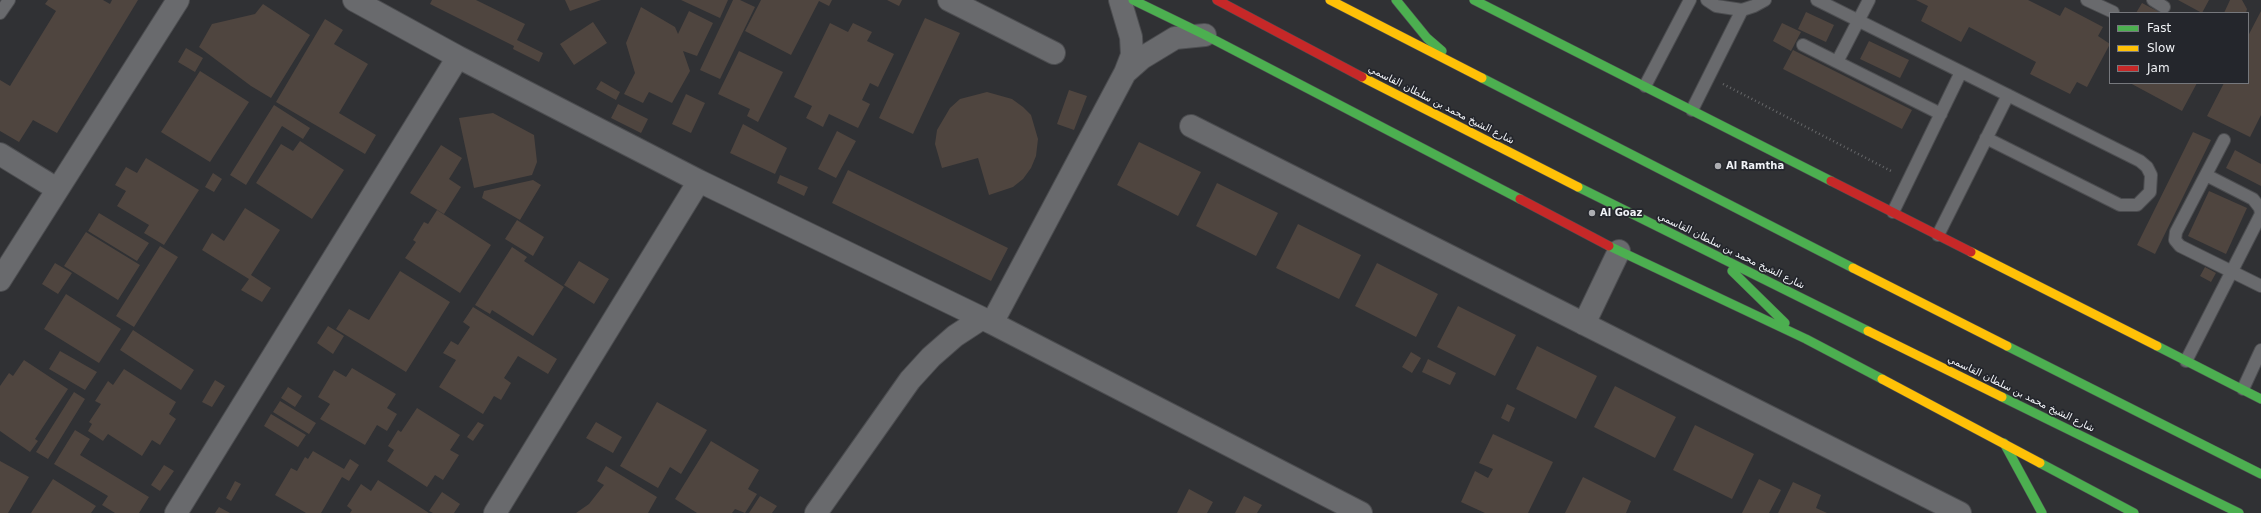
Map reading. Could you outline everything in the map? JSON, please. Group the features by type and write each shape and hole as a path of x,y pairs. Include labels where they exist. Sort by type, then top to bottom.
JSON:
{"main road":[{"path":"1133,0 1206,35 1619,251 1806,340 2004,443 2134,513"},
{"name":"شارع الشيخ محمد بن سلطان القاسمي","path":"1217,0 1434,115 1719,258 2240,513"},
{"path":"1330,0 2261,474"},
{"path":"1396,0 1427,38 1461,68"},
{"path":"1474,0 2261,399"},
{"path":"1719,258 1775,316 1806,340"},
{"path":"2004,443 2042,513"}],"street":[{"path":"0,280 178,0"},
{"path":"354,0 458,57 699,181 986,321 1361,513"},
{"path":"949,0 1054,53"},
{"path":"816,513 910,380 937,352 986,321 1125,73 1132,55 1131,37 1120,0"},
{"path":"1125,73 1142,58 1175,38 1206,35"},
{"path":"176,513 458,57"},
{"path":"1191,126 1960,513"},
{"path":"0,154 57,189"},
{"path":"495,513 699,181"},
{"path":"1584,324 1619,251"}],"lane":[{"path":"0,13 9,0"},
{"path":"1645,86 1690,0"},
{"path":"1707,0 1716,6 1742,10 1765,0"},
{"path":"1817,0 2140,161 2147,167 2151,175 2150,192 2145,200 2137,205 2120,205 1986,138"},
{"path":"1837,62 1869,0"},
{"path":"2087,0 2113,12"},
{"path":"2153,0 2164,7"},
{"path":"1692,110 1742,10"},
{"path":"1803,45 1941,114"},
{"path":"1892,212 1962,72"},
{"path":"1938,235 2008,95"},
{"path":"2224,140 2176,232 2175,240 2180,246 2261,286"},
{"path":"2186,361 2259,220 2260,208 2253,199 2206,175"},
{"path":"2243,390 2261,350"}],"path":[{"path":"1708,77 1908,180"}],"building":[{"path":"48,0 103,0 110,4 112,0 138,0 57,133 33,120 19,142 0,131 0,80 10,86 56,11 45,4"},
{"path":"432,0 476,0 525,24 517,40 543,53 539,62 513,49 514,46 430,4"},
{"path":"565,0 601,0 570,11"},
{"path":"681,0 728,0 720,18"},
{"path":"733,0 740,0 755,7 720,79 700,70"},
{"path":"761,0 832,0 829,6 819,1 791,55 745,31"},
{"path":"887,0 902,0 899,6"},
{"path":"1916,0 2028,0 2060,16 2065,7 2103,27 2098,36 2109,43 2109,46 2087,87 2077,82 2070,94 2030,74 2036,62 1969,27 1961,42 1921,21 1928,6"},
{"path":"2178,0 2209,0 2203,12"},
{"path":"2230,0 2242,0 2247,9 2246,12 2224,12"},
{"path":"2142,3 2159,12 2137,12"},
{"path":"263,4 310,35 271,98 251,86 199,47 212,24 255,14"},
{"path":"641,7 675,27 678,34 689,11 713,23 697,56 683,51 690,71 672,103 649,92 643,103 624,94 635,73 626,43"},
{"path":"2261,11 2261,115 2250,137 2207,116 2223,84 2249,84 2249,34"},
{"path":"1806,12 1834,25 1826,42 1798,29"},
{"path":"925,18 960,33 913,134 879,118"},
{"path":"325,19 343,30 334,44 368,64 339,113 376,135 365,154 276,102"},
{"path":"593,22 607,43 574,65 560,44"},
{"path":"830,23 848,32 853,23 872,32 867,41 894,54 878,87 870,83 862,100 870,104 858,128 829,114 823,127 806,118 812,106 794,97"},
{"path":"1782,23 1801,32 1791,51 1773,41"},
{"path":"1869,41 1909,60 1900,78 1860,59"},
{"path":"186,48 203,58 195,72 178,62"},
{"path":"1793,50 1912,110 1902,129 1783,69"},
{"path":"739,51 783,72 758,122 747,116 750,109 718,94"},
{"path":"200,71 249,102 210,162 161,132"},
{"path":"601,81 620,92 616,100 596,89"},
{"path":"2132,84 2196,84 2182,111"},
{"path":"1069,90 1087,96 1074,130 1057,124"},
{"path":"987,92 1012,99 1023,107 1031,115 1038,139 1036,156 1031,168 1023,179 1013,187 989,195 978,158 942,168 935,144 937,130 950,108 960,99"},
{"path":"686,94 705,103 691,133 672,124"},
{"path":"618,104 648,119 641,133 611,118"},
{"path":"274,105 310,128 303,139 282,126 246,185 230,175"},
{"path":"493,113 534,135 537,162 532,175 474,188 459,118"},
{"path":"743,124 787,148 775,174 730,153"},
{"path":"837,131 856,141 836,178 818,169"},
{"path":"2193,132 2211,140 2155,254 2137,245"},
{"path":"300,141 344,170 312,219 256,183 281,144 293,151"},
{"path":"1139,142 1201,172 1178,216 1117,185"},
{"path":"441,145 462,158 449,179 461,187 444,214 410,193"},
{"path":"2235,150 2261,164 2261,186 2226,168"},
{"path":"146,158 199,190 164,245 144,233 149,225 117,206 126,191 115,185 126,167 137,173"},
{"path":"848,170 1008,248 991,281 832,203"},
{"path":"213,173 222,179 214,192 205,187"},
{"path":"780,175 808,187 804,196 777,183"},
{"path":"533,180 541,185 520,220 482,198 484,191"},
{"path":"1217,183 1278,213 1256,256 1196,226"},
{"path":"2209,191 2247,208 2226,254 2188,236"},
{"path":"245,208 280,230 251,275 271,288 262,302 241,290 249,279 202,250 212,233 224,241"},
{"path":"437,210 491,245 460,293 405,258 416,242 413,240 424,222 428,224"},
{"path":"99,213 149,243 137,261 88,231"},
{"path":"517,220 544,237 533,256 505,239"},
{"path":"1298,224 1361,255 1339,299 1276,268"},
{"path":"86,232 140,265 118,300 64,266"},
{"path":"160,246 178,257 134,327 116,316"},
{"path":"512,247 527,257 524,261 564,287 533,336 492,310 490,314 475,305"},
{"path":"579,261 609,279 594,304 564,285"},
{"path":"55,263 72,273 58,294 42,284"},
{"path":"1377,263 1438,294 1416,337 1355,306"},
{"path":"2205,267 2216,273 2211,282 2200,276"},
{"path":"400,271 450,302 406,372 336,329 349,309 369,320"},
{"path":"66,294 121,329 99,363 44,329"},
{"path":"1458,306 1516,335 1495,376 1437,347"},
{"path":"473,307 557,359 548,374 518,356 504,378 511,383 501,400 494,396 483,414 439,387 456,360 443,353 451,341 458,345 470,327 463,322"},
{"path":"328,326 344,336 333,354 317,343"},
{"path":"133,330 194,370 181,390 120,350"},
{"path":"1537,346 1597,376 1576,419 1516,389"},
{"path":"60,351 97,372 85,390 49,369"},
{"path":"1411,352 1421,358 1412,373 1402,367"},
{"path":"1428,359 1456,373 1450,385 1422,372"},
{"path":"24,360 68,389 35,439 38,441 30,452 0,431 0,386 9,373 13,376"},
{"path":"352,368 396,394 387,408 397,414 387,431 377,425 365,445 320,419 330,404 318,397 334,370 346,377"},
{"path":"124,369 176,402 169,414 176,419 160,445 152,440 142,456 108,434 103,441 88,431 92,424 89,422 101,404 95,401 108,381 113,385"},
{"path":"215,380 225,386 212,407 202,402"},
{"path":"1615,386 1676,417 1655,458 1594,427"},
{"path":"288,387 302,396 295,407 281,398"},
{"path":"74,392 85,399 48,459 36,452"},
{"path":"280,401 316,423 309,434 273,412"},
{"path":"657,402 707,430 681,474 670,467 658,488 620,466"},
{"path":"1507,404 1515,408 1509,422 1501,418"},
{"path":"417,408 460,435 450,450 459,455 443,480 435,475 427,487 387,461 394,450 388,446 398,430 401,432"},
{"path":"271,414 306,435 298,447 264,426"},
{"path":"478,422 484,425 473,441 467,437"},
{"path":"596,422 622,437 613,453 586,438"},
{"path":"1695,425 1754,454 1732,499 1673,470"},
{"path":"75,430 90,439 80,455 149,497 139,513 115,513 102,505 108,496 54,464"},
{"path":"1493,434 1553,462 1528,513 1485,513 1461,502 1475,471 1488,478 1493,469 1479,463"},
{"path":"711,441 759,470 748,489 757,494 745,513 735,509 732,513 697,513 675,499"},
{"path":"313,451 344,469 350,459 359,465 349,481 342,477 321,513 306,513 275,495 291,468 297,471 305,457 308,459"},
{"path":"0,461 29,477 8,513 0,513"},
{"path":"164,465 174,471 160,491 151,485"},
{"path":"606,466 657,497 648,513 576,513 589,504 604,485 597,481"},
{"path":"1583,477 1631,501 1626,513 1565,513"},
{"path":"53,479 96,506 91,513 31,513"},
{"path":"1759,479 1781,490 1769,513 1742,513"},
{"path":"378,480 429,513 350,513 352,510 347,506 361,484 371,491"},
{"path":"235,481 241,484 231,501 226,498"},
{"path":"1793,482 1821,495 1816,508 1827,513 1778,513"},
{"path":"1189,489 1213,502 1207,513 1177,513"},
{"path":"442,492 460,504 454,513 433,513 429,511"},
{"path":"760,496 777,506 772,513 749,513"},
{"path":"1244,496 1262,505 1257,513 1235,513"},
{"path":"219,507 230,513 215,513"}],"traffic: fast":[{"path":"1133,0 1205,35 1520,199"},
{"path":"1396,0 1427,38 1442,51"},
{"path":"1474,0 1831,181"},
{"path":"1482,78 1853,268"},
{"path":"1578,187 1868,331"},
{"path":"1609,246 1806,339 1882,379"},
{"path":"1732,271 1785,323"},
{"path":"2007,346 2261,474"},
{"path":"2157,346 2261,399"},
{"path":"2002,397 2239,513"},
{"path":"2004,443 2042,513"},
{"path":"2040,463 2134,513"}],"traffic: slow":[{"path":"1330,0 1482,78"},
{"path":"1362,77 1578,187"},
{"path":"1971,252 2157,346"},
{"path":"1853,268 2007,346"},
{"path":"1868,331 2002,397"},
{"path":"1882,379 2040,463"}],"traffic: jam":[{"path":"1217,0 1362,77"},
{"path":"1831,181 1971,252"},
{"path":"1520,199 1609,246"}],"place":[{"name":"Al Ramtha","path":"1718,166"},
{"name":"Al Goaz","path":"1592,213"}]}
